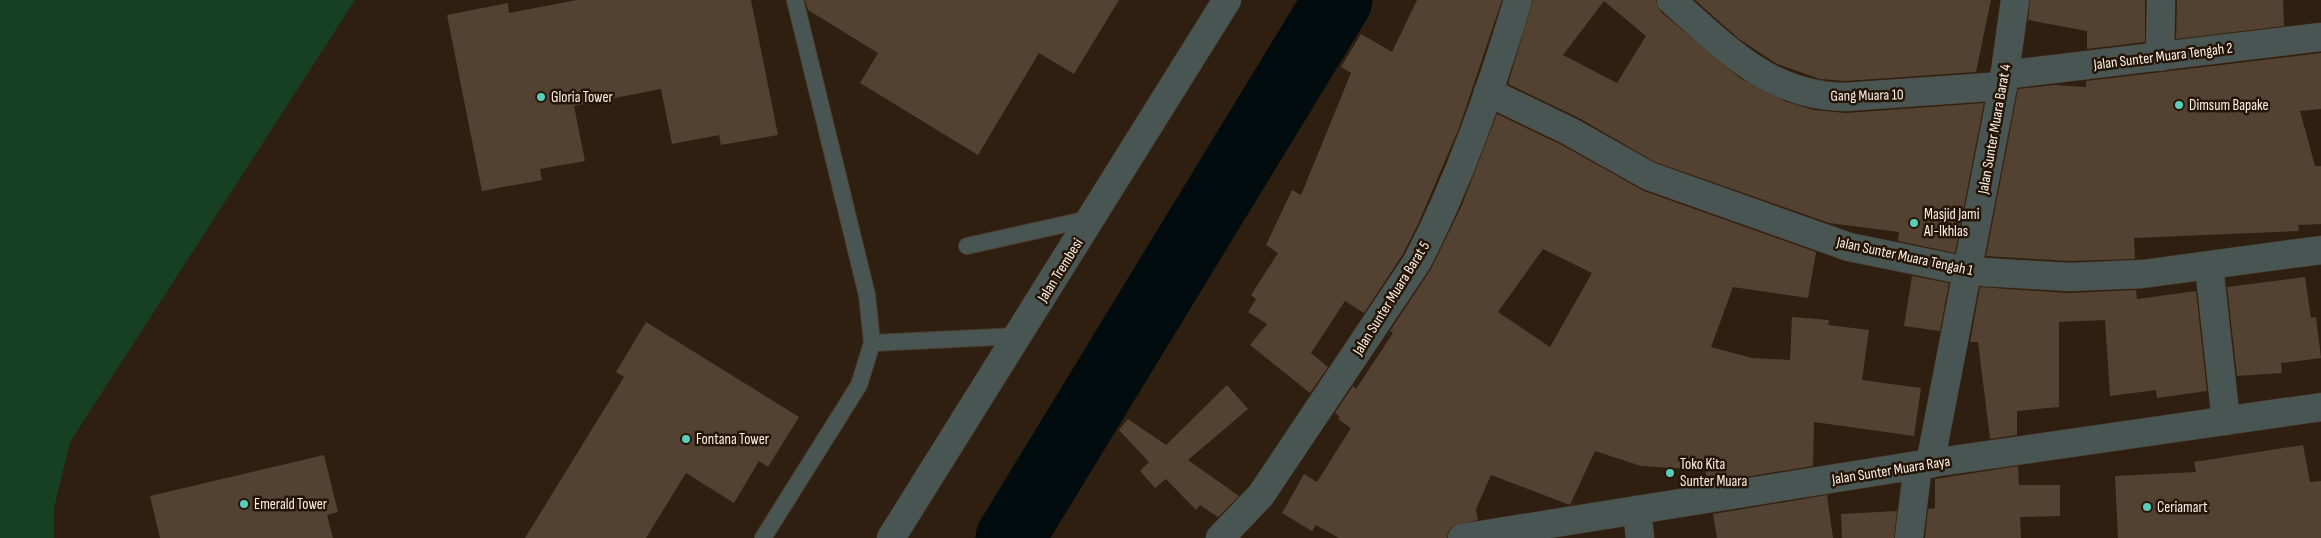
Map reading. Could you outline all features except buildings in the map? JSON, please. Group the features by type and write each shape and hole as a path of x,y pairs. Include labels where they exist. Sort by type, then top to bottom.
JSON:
{"street":[{"name":"Jalan Trembesi","path":"891,538 1093,218 1227,0"},
{"name":"Jalan Sunter Muara Barat 5","path":"1220,538 1261,495 1417,262 1437,222 1488,92 1518,0"},
{"name":"Gang Muara 10","path":"1671,0 1750,68 1777,83 1829,97 1845,97 2004,80"},
{"name":"Jalan Sunter Muara Barat 4","path":"1909,538 1967,270 2004,80 2014,0"},
{"path":"2160,57 2161,0"},
{"name":"Jalan Sunter Muara Tengah 2","path":"2004,80 2160,57 2321,37"},
{"name":"Jalan Sunter Muara Tengah 1","path":"1488,92 1569,131 1649,176 1849,247 1967,270 2069,277 2142,274 2321,250"},
{"path":"2209,266 2226,421"},
{"name":"Jalan Sunter Muara Raya","path":"1462,538 1924,465 2321,407"},
{"path":"1637,510 1640,538"}],"lane":[{"path":"763,538 859,385 872,342 866,295 795,0"},
{"path":"967,246 1093,218"},
{"path":"872,342 1018,336"}],"green space":[{"path":"0,0 355,0 70,442 54,508 54,538 0,538"}],"waterway":[{"path":"1010,538 1338,0"}],"place":[{"name":"Gloria Tower","path":"541,97"},
{"name":"Dimsum Bapake","path":"2179,105"},
{"name":"Masjid Jami Al-Ikhlas","path":"1914,223"},
{"name":"Fontana Tower","path":"686,439"},
{"name":"Toko Kita Sunter Muara","path":"1670,473"},
{"name":"Emerald Tower","path":"244,504"},
{"name":"Ceriamart","path":"2147,507"}]}
